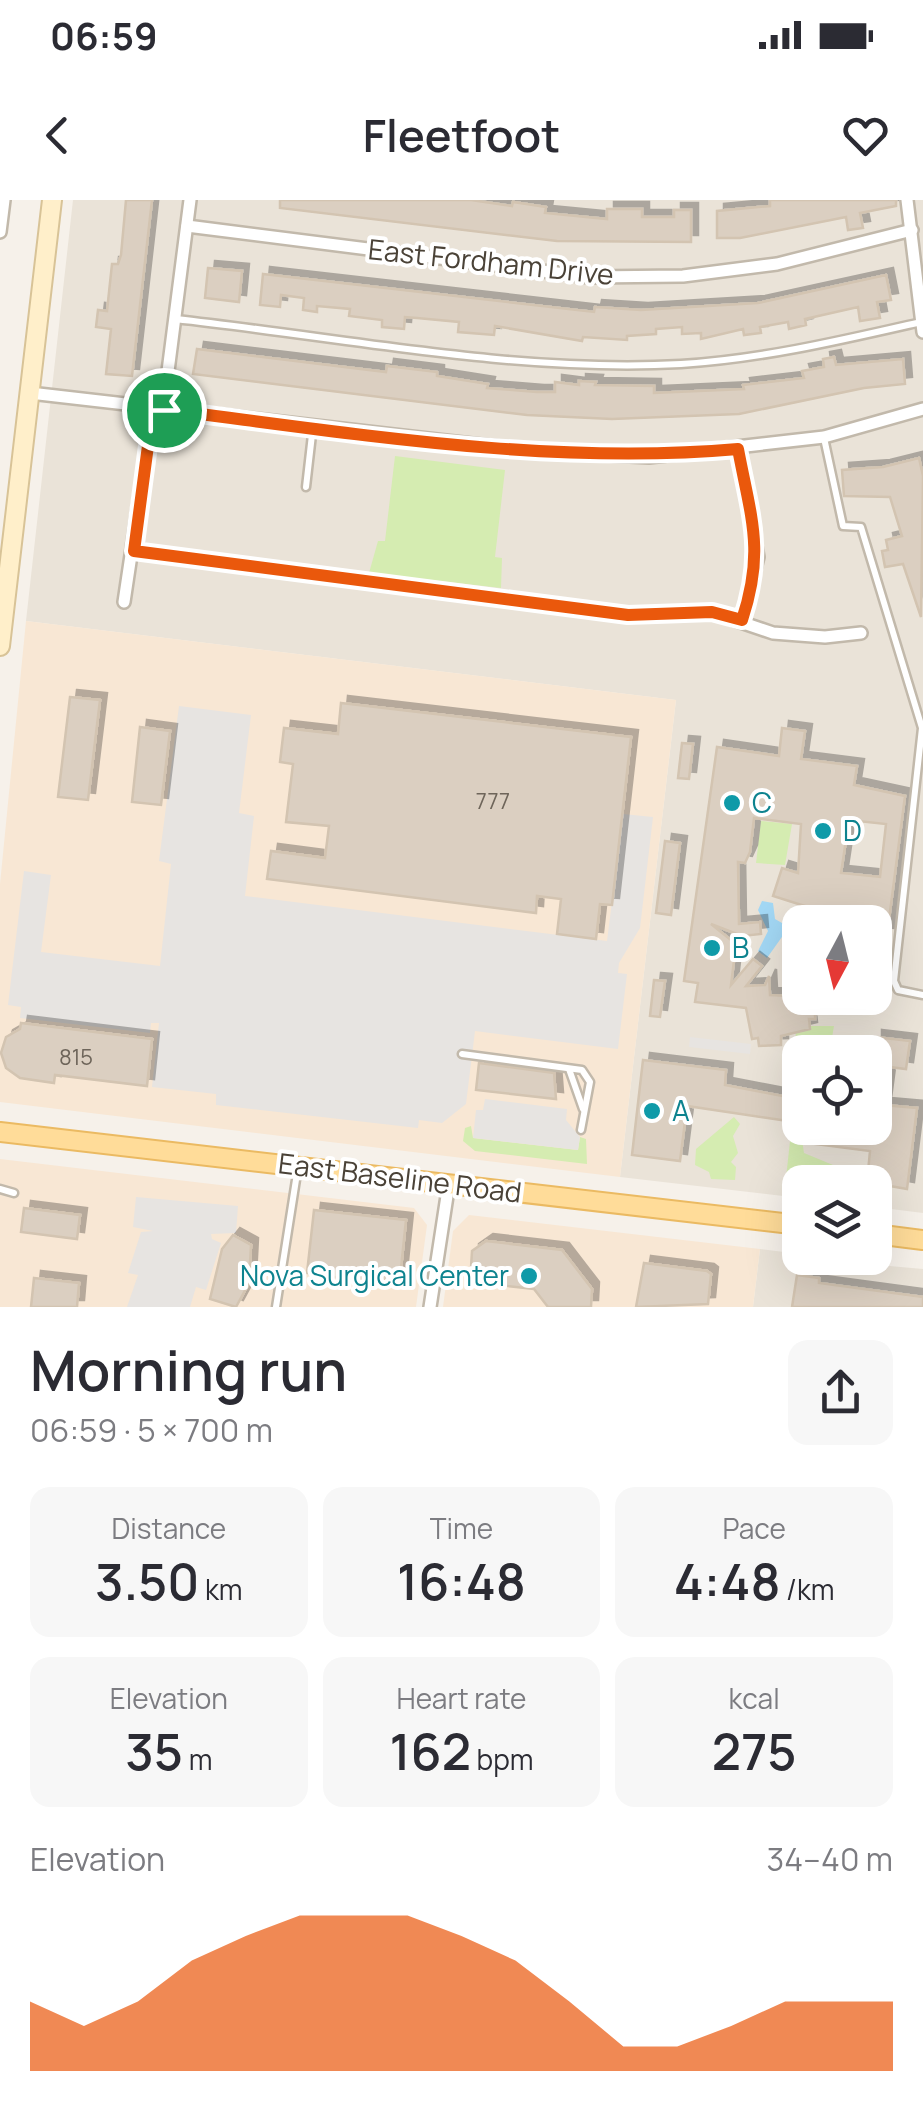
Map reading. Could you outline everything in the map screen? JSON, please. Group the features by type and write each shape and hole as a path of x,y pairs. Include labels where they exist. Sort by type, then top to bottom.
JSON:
{"main road":[{"path":"0,646 3,556 30,393 52,200"},
{"name":"East Baseline Road","path":"0,1132 782,1223"},
{"path":"892,1236 923,1240"}],"street":[{"path":"0,232 4,200"},
{"path":"124,602 175,319 190,200"},
{"path":"908,200 923,332"},
{"name":"East Fordham Drive","path":"187,226 589,277 683,276 777,264 912,230"},
{"path":"30,393 533,451 649,457 824,436 923,410"},
{"path":"738,449 758,557 742,620"},
{"path":"134,551 628,615 712,612 773,633 824,638 862,633"},
{"path":"430,1307 448,1183"}],"lane":[{"path":"175,319 548,362 621,365 745,357 922,322"},
{"path":"306,487 313,426"},
{"path":"824,436 843,526 861,527 922,728 918,805 894,981 898,990 923,996"},
{"path":"462,1054 582,1070 590,1082 581,1130"},
{"path":"570,1069 583,1109"},
{"path":"276,1307 298,1166"},
{"path":"0,1189 14,1193"}],"shaded area":[{"path":"73,200 923,200 923,1213 892,1209 892,1165 782,1165 782,1196 620,1177 676,700 26,621"},
{"path":"26,621 676,700 620,1177 0,1102 0,884"},
{"path":"179,706 251,715 239,813 254,816 245,896 607,941 623,814 653,817 640,928 619,963 618,973 627,974 618,1049 475,1031 466,1104 442,1123 419,1120 418,1128 216,1105 216,1094 152,1087 159,1023 151,1023 150,1033 20,1018 21,1007 8,1005 24,871 51,875 41,952 160,966 171,864 159,861"},
{"path":"690,1037 751,1044 750,1054 689,1047"},
{"path":"485,1099 567,1109 566,1120 580,1137 578,1150 473,1138 476,1110 483,1110"},
{"path":"0,1159 414,1208 427,1225 416,1307 0,1307"},
{"path":"136,1197 238,1206 236,1233 211,1234 212,1239 221,1243 206,1290 196,1287 190,1307 127,1307 138,1275 128,1273 141,1232 153,1231 133,1227"},
{"path":"469,1215 760,1249 753,1307 443,1307 453,1231"},
{"path":"760,1249 782,1252 782,1275 892,1275 892,1266 923,1269 923,1307 753,1307"}],"green space":[{"path":"395,456 505,470 495,557 502,558 501,588 369,573 378,541 385,541"},
{"path":"761,821 792,824 785,865 756,863"},
{"path":"811,1026 834,1026 832,1035 796,1035 796,1031 811,1030"},
{"path":"734,1117 740,1124 733,1136 738,1153 731,1162 736,1167 735,1180 711,1179 709,1172 695,1165 696,1149"},
{"path":"471,1126 473,1138 578,1150 580,1137 586,1139 587,1164 475,1151 463,1141 465,1128"},
{"path":"790,1145 803,1145 804,1153 833,1165 787,1165"}],"water":[{"path":"762,901 773,903 775,919 782,923 782,937 767,958 758,951 768,931 758,910"}],"building":[{"path":"126,200 152,200 132,376 106,374 111,329 96,327 98,310 107,311 112,264 118,264 121,255"},
{"path":"280,200 471,200 512,206 513,202 546,207 545,213 607,219 607,209 642,209 642,217 674,217 674,210 691,210 691,242 557,241 280,208"},
{"path":"770,200 896,200 896,206 860,213 863,228 848,230 846,217 740,238 717,238 717,211 770,206"},
{"path":"208,268 242,271 239,302 205,298"},
{"path":"263,274 594,312 595,307 641,310 758,303 886,275 891,300 877,302 880,318 860,321 858,307 805,319 806,325 789,329 788,322 760,327 761,333 744,335 743,329 701,339 701,333 682,334 682,327 656,329 656,334 627,336 627,340 583,337 582,341 495,326 494,335 458,332 459,322 405,317 404,329 382,327 382,320 349,316 350,309 317,306 317,312 303,310 304,298 281,295 280,307 260,305"},
{"path":"197,349 386,372 387,366 437,372 437,376 488,384 487,388 537,392 555,392 555,382 579,385 579,381 654,386 654,393 744,389 743,385 804,378 802,371 824,367 823,359 834,357 836,365 903,359 905,384 864,388 739,414 612,419 527,415 193,374"},
{"path":"919,458 923,476 921,617 903,564 885,567 882,551 888,550 886,540 902,536 890,497 844,496 842,470 883,467"},
{"path":"70,697 100,700 88,800 58,797"},
{"path":"341,703 631,737 612,905 600,904 596,939 557,934 561,899 537,896 536,913 267,879 271,851 325,858 329,826 286,822 293,764 280,762 284,728 338,734"},
{"path":"140,727 170,731 161,805 132,802"},
{"path":"782,728 805,731 801,759 857,766 854,785 905,796 891,905 802,905 773,896 782,868 798,873 801,824 754,818 750,852 745,863 738,862 739,924 760,922 761,934 742,936 711,924 736,944 731,985 753,959 762,966 746,986 765,985 769,976 770,995 782,996 782,1015 815,1015 815,1019 809,1019 810,1029 782,1035 781,1045 759,1046 758,1038 752,1039 746,1008 695,1002 698,983 684,981 717,747 779,756","holes":["849,820 886,824 880,877 841,873"]},
{"path":"682,743 693,744 689,779 678,778"},
{"path":"665,841 680,843 671,915 656,913"},
{"path":"654,980 665,981 660,1017 650,1016"},
{"path":"21,1023 152,1039 147,1086 55,1075 54,1083 20,1078 6,1068 1,1053 6,1037 20,1029"},
{"path":"892,1039 910,1041 906,1069 892,1067"},
{"name":"A","path":"643,1060 726,1070 725,1085 782,1096 782,1120 687,1106 680,1161 632,1155"},
{"path":"479,1063 554,1073 556,1099 476,1090"},
{"path":"892,1106 917,1108 907,1189 892,1186 892,1165 869,1165 870,1151 823,1145 892,1145"},
{"path":"24,1208 80,1215 77,1239 21,1232"},
{"path":"314,1210 406,1220 399,1287 307,1273"},
{"path":"233,1235 251,1245 249,1283 236,1307 210,1299 222,1249"},
{"name":"Nova Surgical Center","path":"486,1241 562,1250 592,1289 591,1307 548,1307 534,1289 481,1283 471,1268 472,1251"},
{"path":"644,1263 707,1271 711,1274 708,1304 636,1307"},
{"path":"797,1275 819,1278 819,1283 923,1297 923,1307 792,1307"},
{"path":"34,1278 79,1283 77,1307 31,1307"}],"place":[{"name":"C","path":"732,803"},
{"name":"D","path":"823,831"},
{"name":"B","path":"712,948"},
{"name":"A","path":"652,1111"},
{"name":"Nova Surgical Center","path":"529,1276"}],"route":[{"path":"153,408 164,410 533,451 649,457 738,449 758,557 753,587 742,620 712,612 628,615 134,551 153,408"}]}
